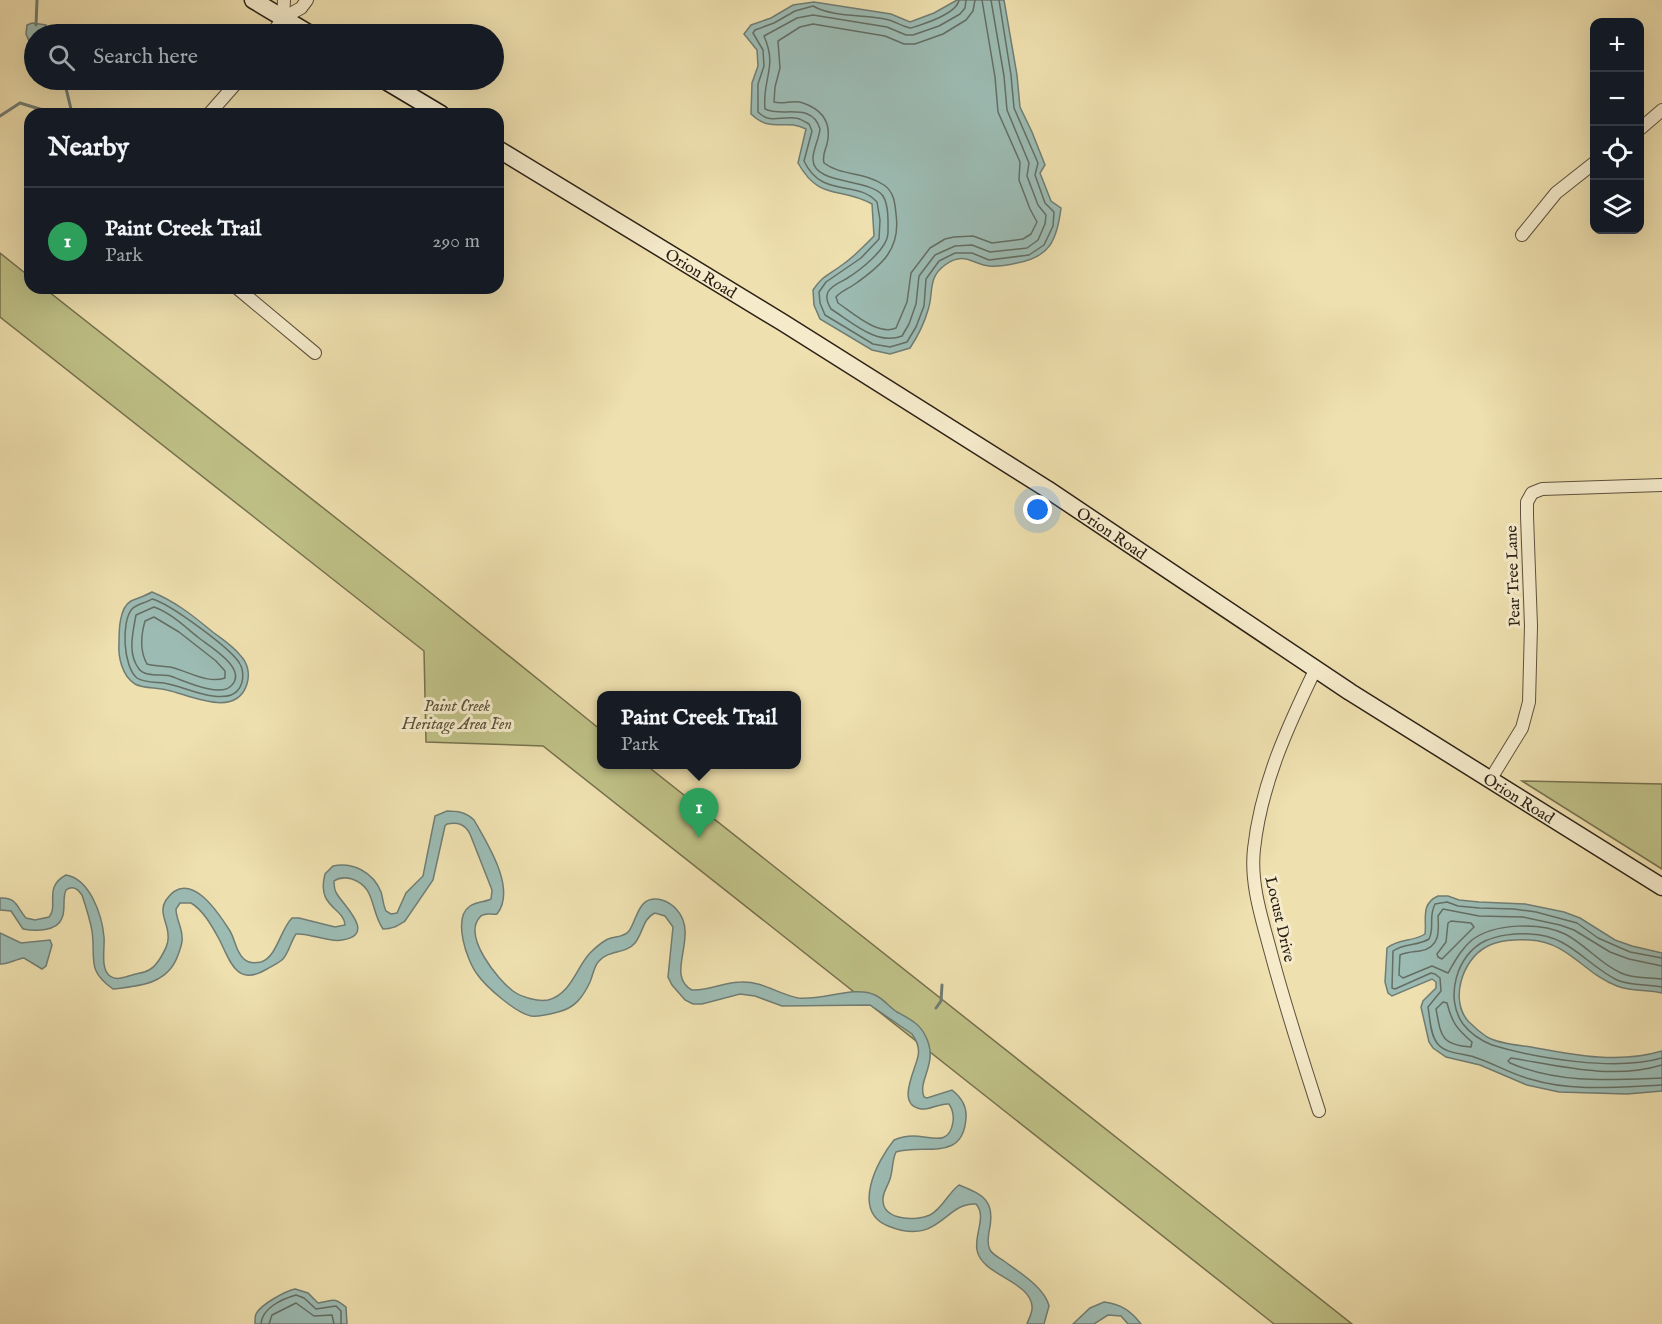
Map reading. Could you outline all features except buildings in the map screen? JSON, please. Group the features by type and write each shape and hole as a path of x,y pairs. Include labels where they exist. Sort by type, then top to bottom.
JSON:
{"main road":[{"path":"253,0 294,24"},
{"path":"401,90 431,108"},
{"name":"Orion Road","path":"504,152 772,316 1047,489 1316,668 1662,887"}],"street":[{"path":"284,0 284,18"},
{"path":"280,24 284,18 301,8 307,0"},
{"path":"213,108 230,90"},
{"path":"1643,126 1662,110"},
{"path":"1522,235 1556,193 1590,166"},
{"path":"244,294 315,353"},
{"name":"Pear Tree Lane","path":"1490,780 1522,728 1529,702 1532,668 1527,502 1532,493 1542,489 1662,486"},
{"name":"Locust Drive","path":"1316,668 1281,742 1261,804 1253,850 1253,880 1281,988 1318,1111"}],"green space":[{"name":"Paint Creek Heritage Area Fen","path":"0,253 24,272 24,294 52,294 597,727 597,769 651,769 1352,1324 1274,1324 543,746 426,742 424,651 0,317"},
{"path":"1522,781 1662,784 1662,869"}],"water":[{"path":"957,0 1004,0 1020,107 1045,165 1040,173 1051,201 1061,208 1059,219 1050,245 1028,260 992,266 957,259 945,265 933,280 930,304 910,348 890,354 872,350 820,319 814,305 813,290 823,278 851,258 874,236 872,204 823,188 806,175 798,163 806,129 792,125 772,125 751,114 752,83 758,66 757,50 744,34 751,25 771,18 793,5 814,2 891,14 910,22 934,13"},
{"path":"152,592 168,599 189,613 240,655 247,665 248,673 247,684 241,695 223,703 212,702 163,689 142,687 131,681 124,671 119,654 120,620 127,604"},
{"path":"447,811 461,812 474,820 498,866 504,892 502,904 497,914 486,914 480,917 475,935 491,968 513,991 520,995 535,1000 548,1000 556,997 568,986 590,953 608,939 627,933 643,904 654,899 672,905 683,920 685,931 681,975 684,983 692,990 749,982 798,998 867,992 878,997 916,1024 925,1035 930,1054 923,1084 924,1097 952,1090 963,1102 966,1118 958,1141 950,1146 896,1152 890,1179 883,1195 885,1208 895,1216 917,1218 935,1212 959,1185 981,1196 989,1206 991,1213 988,1246 995,1255 1031,1281 1047,1299 1049,1306 1044,1324 1027,1324 1032,1308 1029,1297 1023,1290 980,1259 977,1244 980,1214 976,1204 965,1205 930,1228 919,1231 905,1231 888,1226 877,1219 871,1209 869,1198 875,1172 894,1140 910,1136 943,1137 948,1135 953,1122 953,1113 949,1104 921,1109 913,1106 909,1101 909,1086 919,1053 918,1045 912,1034 870,1005 782,1006 755,996 740,994 702,1004 693,1004 685,1000 668,977 673,927 665,916 655,913 648,918 635,943 599,961 590,982 574,1005 545,1015 525,1014 494,992 481,979 469,960 463,940 462,920 470,906 491,899 492,890 470,834 461,824 451,823 445,826 433,880 405,921 392,928 383,929 365,888 352,879 338,879 334,881 335,889 355,920 358,926 357,932 352,937 337,941 296,934 283,959 256,974 248,975 236,969 207,919 191,903 180,903 176,909 182,942 173,965 167,972 160,978 143,985 113,989 96,970 90,922 82,895 77,889 66,890 62,918 51,928 23,929 11,911 0,910 0,898 6,898 16,904 26,918 35,920 49,917 52,913 55,885 66,875 74,878 88,891 97,909 103,928 105,969 110,976 121,978 147,971 157,963 168,941 163,913 164,904 175,891 184,888 193,890 211,904 230,931 244,959 254,963 261,962 271,955 292,918 335,927 345,925 340,914 331,906 324,894 325,874 333,866 355,867 368,874 381,892 386,911 391,914 397,913 406,893 423,876 435,816"},
{"path":"1438,896 1479,902 1525,904 1564,912 1580,918 1615,940 1662,953 1662,993 1628,989 1605,981 1566,952 1544,942 1502,941 1486,947 1470,961 1459,992 1463,1013 1469,1022 1487,1037 1497,1041 1564,1053 1613,1058 1662,1051 1662,1091 1627,1094 1559,1092 1527,1085 1480,1065 1446,1057 1433,1048 1429,1042 1421,1007 1423,1001 1436,988 1436,982 1432,979 1392,996 1388,993 1385,982 1387,948 1425,934 1427,908 1432,899"},
{"path":"0,933 21,943 50,940 52,945 46,966 42,969 24,958 0,964"},
{"path":"295,1289 308,1293 318,1303 338,1301 346,1307 347,1324 255,1324 256,1314 263,1306"},
{"path":"1104,1302 1116,1304 1125,1309 1141,1324 1128,1324 1121,1316 1108,1315 1094,1324 1073,1324 1090,1308"}],"waterway":[{"path":"36,24 37,0"},
{"path":"66,90 71,108"},
{"path":"0,116 20,103 36,108"},
{"path":"936,1008 941,1001 942,985"}],"place":[{"name":"Paint Creek Trail","path":"699,838"}]}
